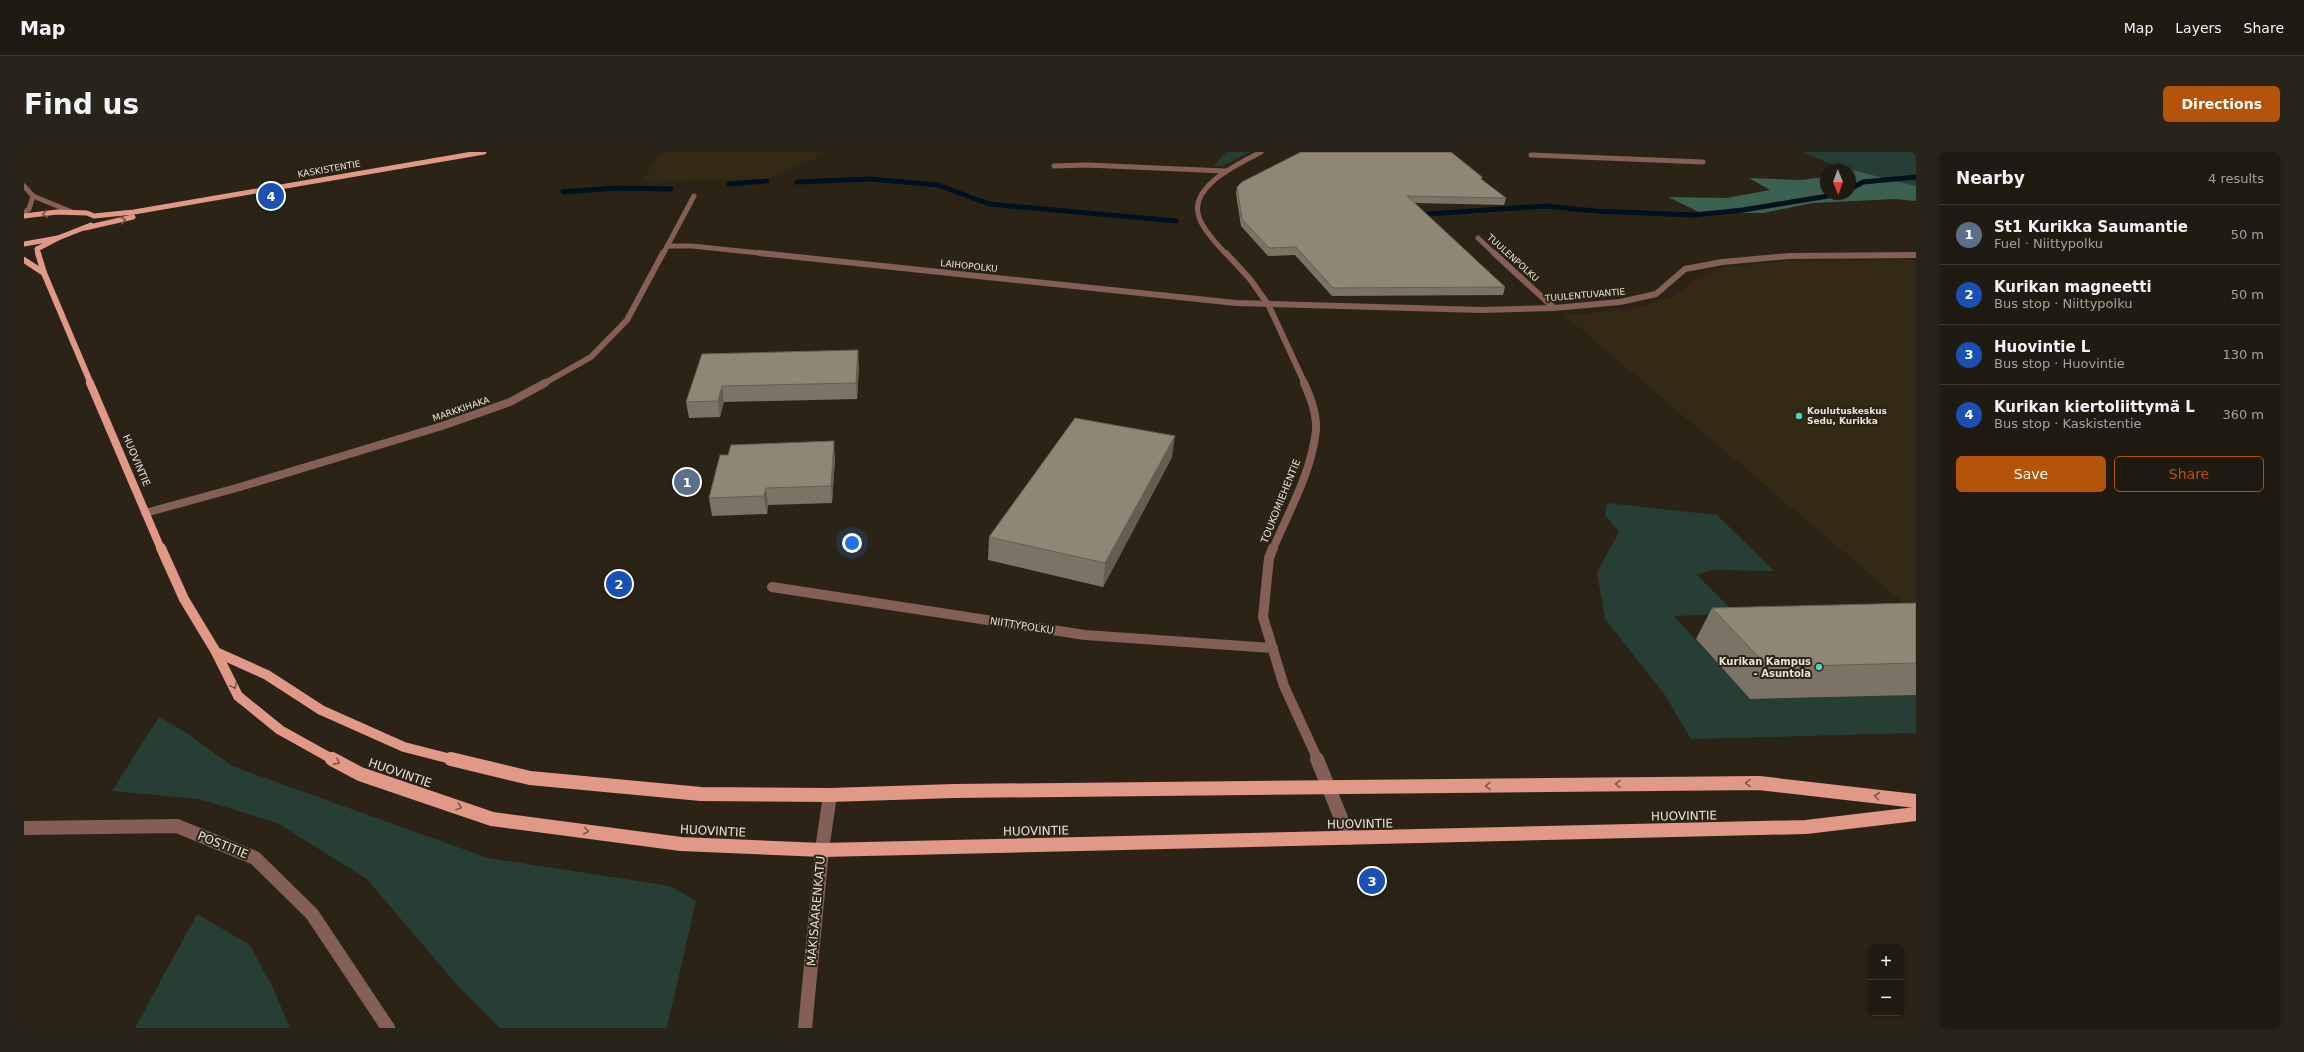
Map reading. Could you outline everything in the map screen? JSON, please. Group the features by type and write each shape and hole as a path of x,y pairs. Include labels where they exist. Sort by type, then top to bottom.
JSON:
{"main road":[{"name":"KASKISTENTIE","path":"24,216 72,212 94,216 178,205 484,152"},
{"name":"KASKISTENTIE","path":"58,238 85,228 178,205"},
{"path":"85,228 96,219 94,216"},
{"path":"24,244 58,238"},
{"name":"HUOVINTIE","path":"58,238 37,249 44,273 145,513 184,599 216,652 238,696 280,730 360,774 492,819 681,844 822,850 1806,827 1916,814"},
{"path":"24,260 44,273"},
{"path":"216,652 267,675 321,710 404,747 530,778 701,794 830,795 954,792 1759,783 1916,801"}],"street":[{"name":"TOUKOMIEHENTIE","path":"1262,152 1225,171 1203,192 1197,203 1199,218 1218,245 1250,279 1269,306 1310,395 1316,429 1308,465 1269,558 1263,617 1284,686 1330,788 1349,838"},
{"path":"1531,154 1703,162 1696,156"},
{"path":"1054,166 1087,165 1225,171"},
{"path":"24,186 32,196 72,212"},
{"path":"24,212 29,209 32,196"},
{"name":"MARKKIHAKA","path":"145,513 240,488 427,431 510,402 591,357 627,320 694,196"},
{"name":"TUULENPOLKU","path":"1478,238 1554,308"},
{"name":"LAIHOPOLKU","path":"667,246 692,246 1269,306"},
{"name":"TUULENTUVANTIE","path":"1269,306 1482,310 1554,308 1620,302 1656,294 1685,269 1722,262 1789,256 1916,255"},
{"name":"NIITTYPOLKU","path":"772,586 1084,635 1273,648"},
{"name":"MÄKISAARENKATU","path":"805,1028 822,850 830,795"},
{"name":"POSTITIE","path":"24,828 177,826 255,858 312,914 388,1028"}],"shaded area":[{"path":"661,152 830,152 768,179 642,181"},
{"name":"Koulutuskeskus Sedu, Kurikka","path":"1916,260 1916,613 1563,314 1592,313 1640,307 1675,296 1696,279 1724,267 1789,261"}],"green space":[{"path":"1226,152 1250,152 1223,166 1214,166"},
{"path":"1804,152 1916,152 1916,186 1856,171 1856,164 1830,164"},
{"path":"1856,171 1916,186 1916,201 1895,199 1813,203 1763,213 1701,213 1668,197 1726,198 1770,190 1749,178 1800,180 1820,178 1820,200 1856,200"},
{"path":"1607,503 1717,515 1774,571 1712,570 1697,575 1736,614 1674,616 1750,699 1916,695 1916,733 1691,739 1665,695 1605,619 1597,572 1619,532 1605,515"},
{"path":"159,717 185,732 232,766 488,858 670,886 696,901 667,1028 500,1028 456,984 367,879 277,823 199,799 112,791"},
{"path":"197,914 250,945 273,988 290,1028 135,1028"}],"building":[{"path":"1301,152 1451,152 1482,177 1481,179 1506,198 1407,196 1505,287 1333,288 1296,247 1269,248 1242,219 1237,187 1242,182"},
{"path":"858,350 856,383 722,386 718,401 686,402 702,354"},
{"path":"1075,418 1175,436 1105,563 989,537"},
{"path":"834,441 831,486 766,488 764,496 709,498 720,455 728,455 731,445"},
{"path":"1916,603 1916,663 1768,667 1712,608"}],"waterway":[{"path":"1856,186 1863,182 1916,177"},
{"path":"797,182 870,179 938,185 989,204 1176,221"},
{"path":"729,184 767,181"},
{"path":"563,192 615,188 671,189"},
{"path":"1414,215 1546,206 1595,211 1694,215 1743,210 1820,197"}],"place":[{"name":"Kurikan kiertoliittymä L","path":"271,196"},
{"name":"Koulutuskeskus Sedu, Kurikka","path":"1799,416"},
{"name":"St1 Kurikka Saumantie","path":"687,482"},
{"name":"Kurikan magneetti","path":"619,584"},
{"name":"Kurikan Kampus - Asuntola","path":"1819,667"},
{"name":"Huovintie L","path":"1372,881"}]}
